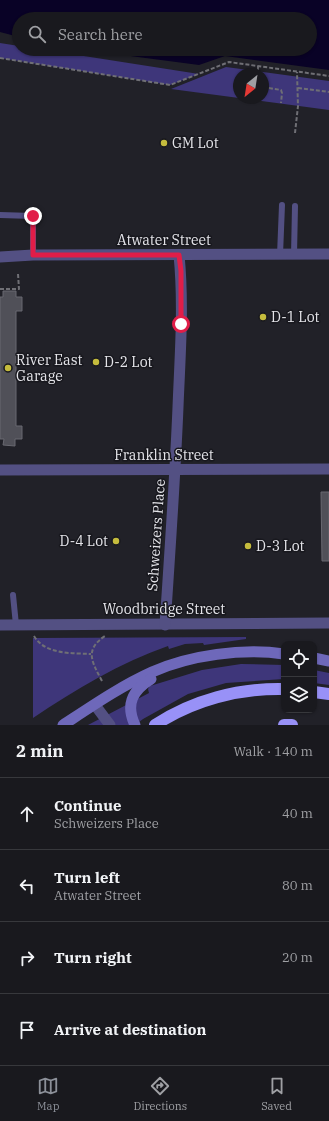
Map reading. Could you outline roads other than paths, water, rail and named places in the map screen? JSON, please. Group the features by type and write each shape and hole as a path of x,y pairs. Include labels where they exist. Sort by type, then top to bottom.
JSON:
{"highway":[{"path":"155,725 190,707 224,696 258,690 281,689"},
{"path":"317,692 329,694"},
{"path":"284,725 292,725"}],"main road":[{"path":"63,725 124,686 152,672 206,657 238,653 281,654"},
{"path":"317,659 329,661"},
{"path":"135,723 131,709 132,701 137,689 141,685 180,663"}],"street":[{"name":"Atwater Street","path":"0,257 33,255 329,254"},
{"name":"Schweizers Place","path":"165,625 181,350 181,271 179,255"},
{"name":"Franklin Street","path":"0,470 329,469"},
{"name":"Woodbridge Street","path":"0,625 329,623"},
{"path":"95,704 110,725"}],"lane":[{"path":"280,255 282,205"},
{"path":"294,254 295,206"},
{"path":"0,215 33,216 33,255"},
{"path":"13,595 16,625"}],"place":[{"name":"GM Lot","path":"164,143"},
{"name":"D-1 Lot","path":"263,317"},
{"name":"D-2 Lot","path":"96,362"},
{"name":"River East Garage","path":"8,368"},
{"name":"D-4 Lot","path":"116,541"},
{"name":"D-3 Lot","path":"248,546"}]}
